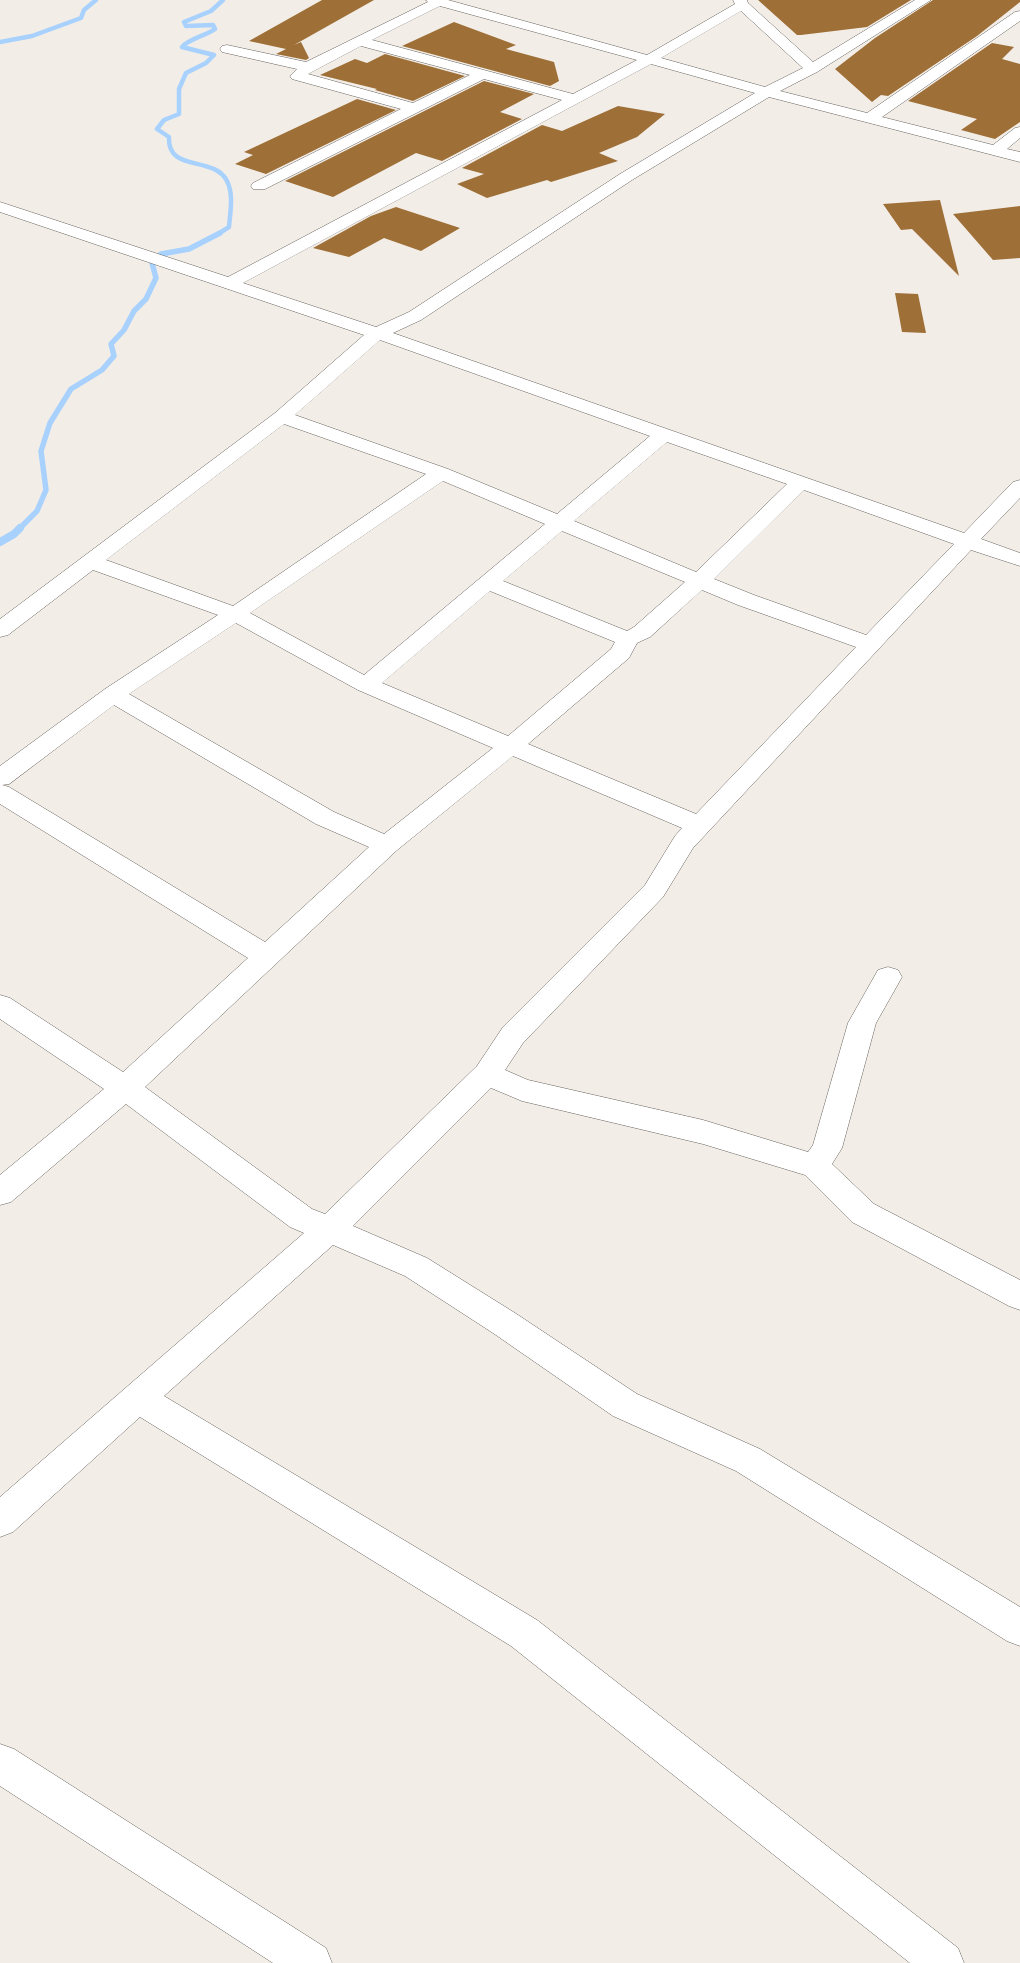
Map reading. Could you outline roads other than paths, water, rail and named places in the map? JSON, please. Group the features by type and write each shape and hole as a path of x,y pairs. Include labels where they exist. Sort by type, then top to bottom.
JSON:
{"street":[{"path":"0,630 282,417 376,333 415,316 626,177 767,92 812,69 924,0"},
{"path":"414,108 297,76 308,67 437,1 767,92 1020,157"},
{"path":"228,284 648,60 741,3 812,69"},
{"path":"869,119 1020,15"},
{"path":"360,41 575,99"},
{"path":"227,49 308,67"},
{"path":"259,186 483,74"},
{"path":"995,151 1020,131"},
{"path":"0,207 376,333 1020,560"},
{"path":"282,417 441,473 698,581 870,644"},
{"path":"366,685 560,524 664,434"},
{"path":"0,778 113,694 235,614 441,473"},
{"path":"0,1193 125,1088 387,845 511,746 621,653 628,639 642,632 801,482"},
{"path":"0,1520 329,1230 487,1074 513,1035 654,891 684,842 1020,486"},
{"path":"92,562 235,614 366,685 700,826"},
{"path":"489,582 628,639"},
{"path":"113,694 325,818 387,845"},
{"path":"0,793 268,957"},
{"path":"815,1166 827,1148 862,1023 888,977"},
{"path":"0,1005 125,1088 301,1218 416,1267 504,1322 625,1405 748,1460 1020,1628"},
{"path":"487,1074 522,1090 703,1132 815,1166 863,1212 1020,1296"},
{"path":"138,1398 524,1633 942,1963"},
{"path":"0,1763 311,1963"}],"waterway":[{"path":"0,42 32,36 81,18 84,10 96,0"},
{"path":"218,234 229,227 231,198 227,181 221,173 212,168 183,160 175,155 170,148 169,137 157,129 164,120 179,114 179,89 186,73 206,63 214,55 182,47 188,42 215,29 213,25 186,26 184,22 211,11 223,0"},
{"path":"161,254 189,249 220,233"},
{"path":"0,542 14,534 37,511 46,490 41,451 50,423 71,389 102,370 114,356 111,344 124,330 134,311 146,299 156,278 152,263"}]}
